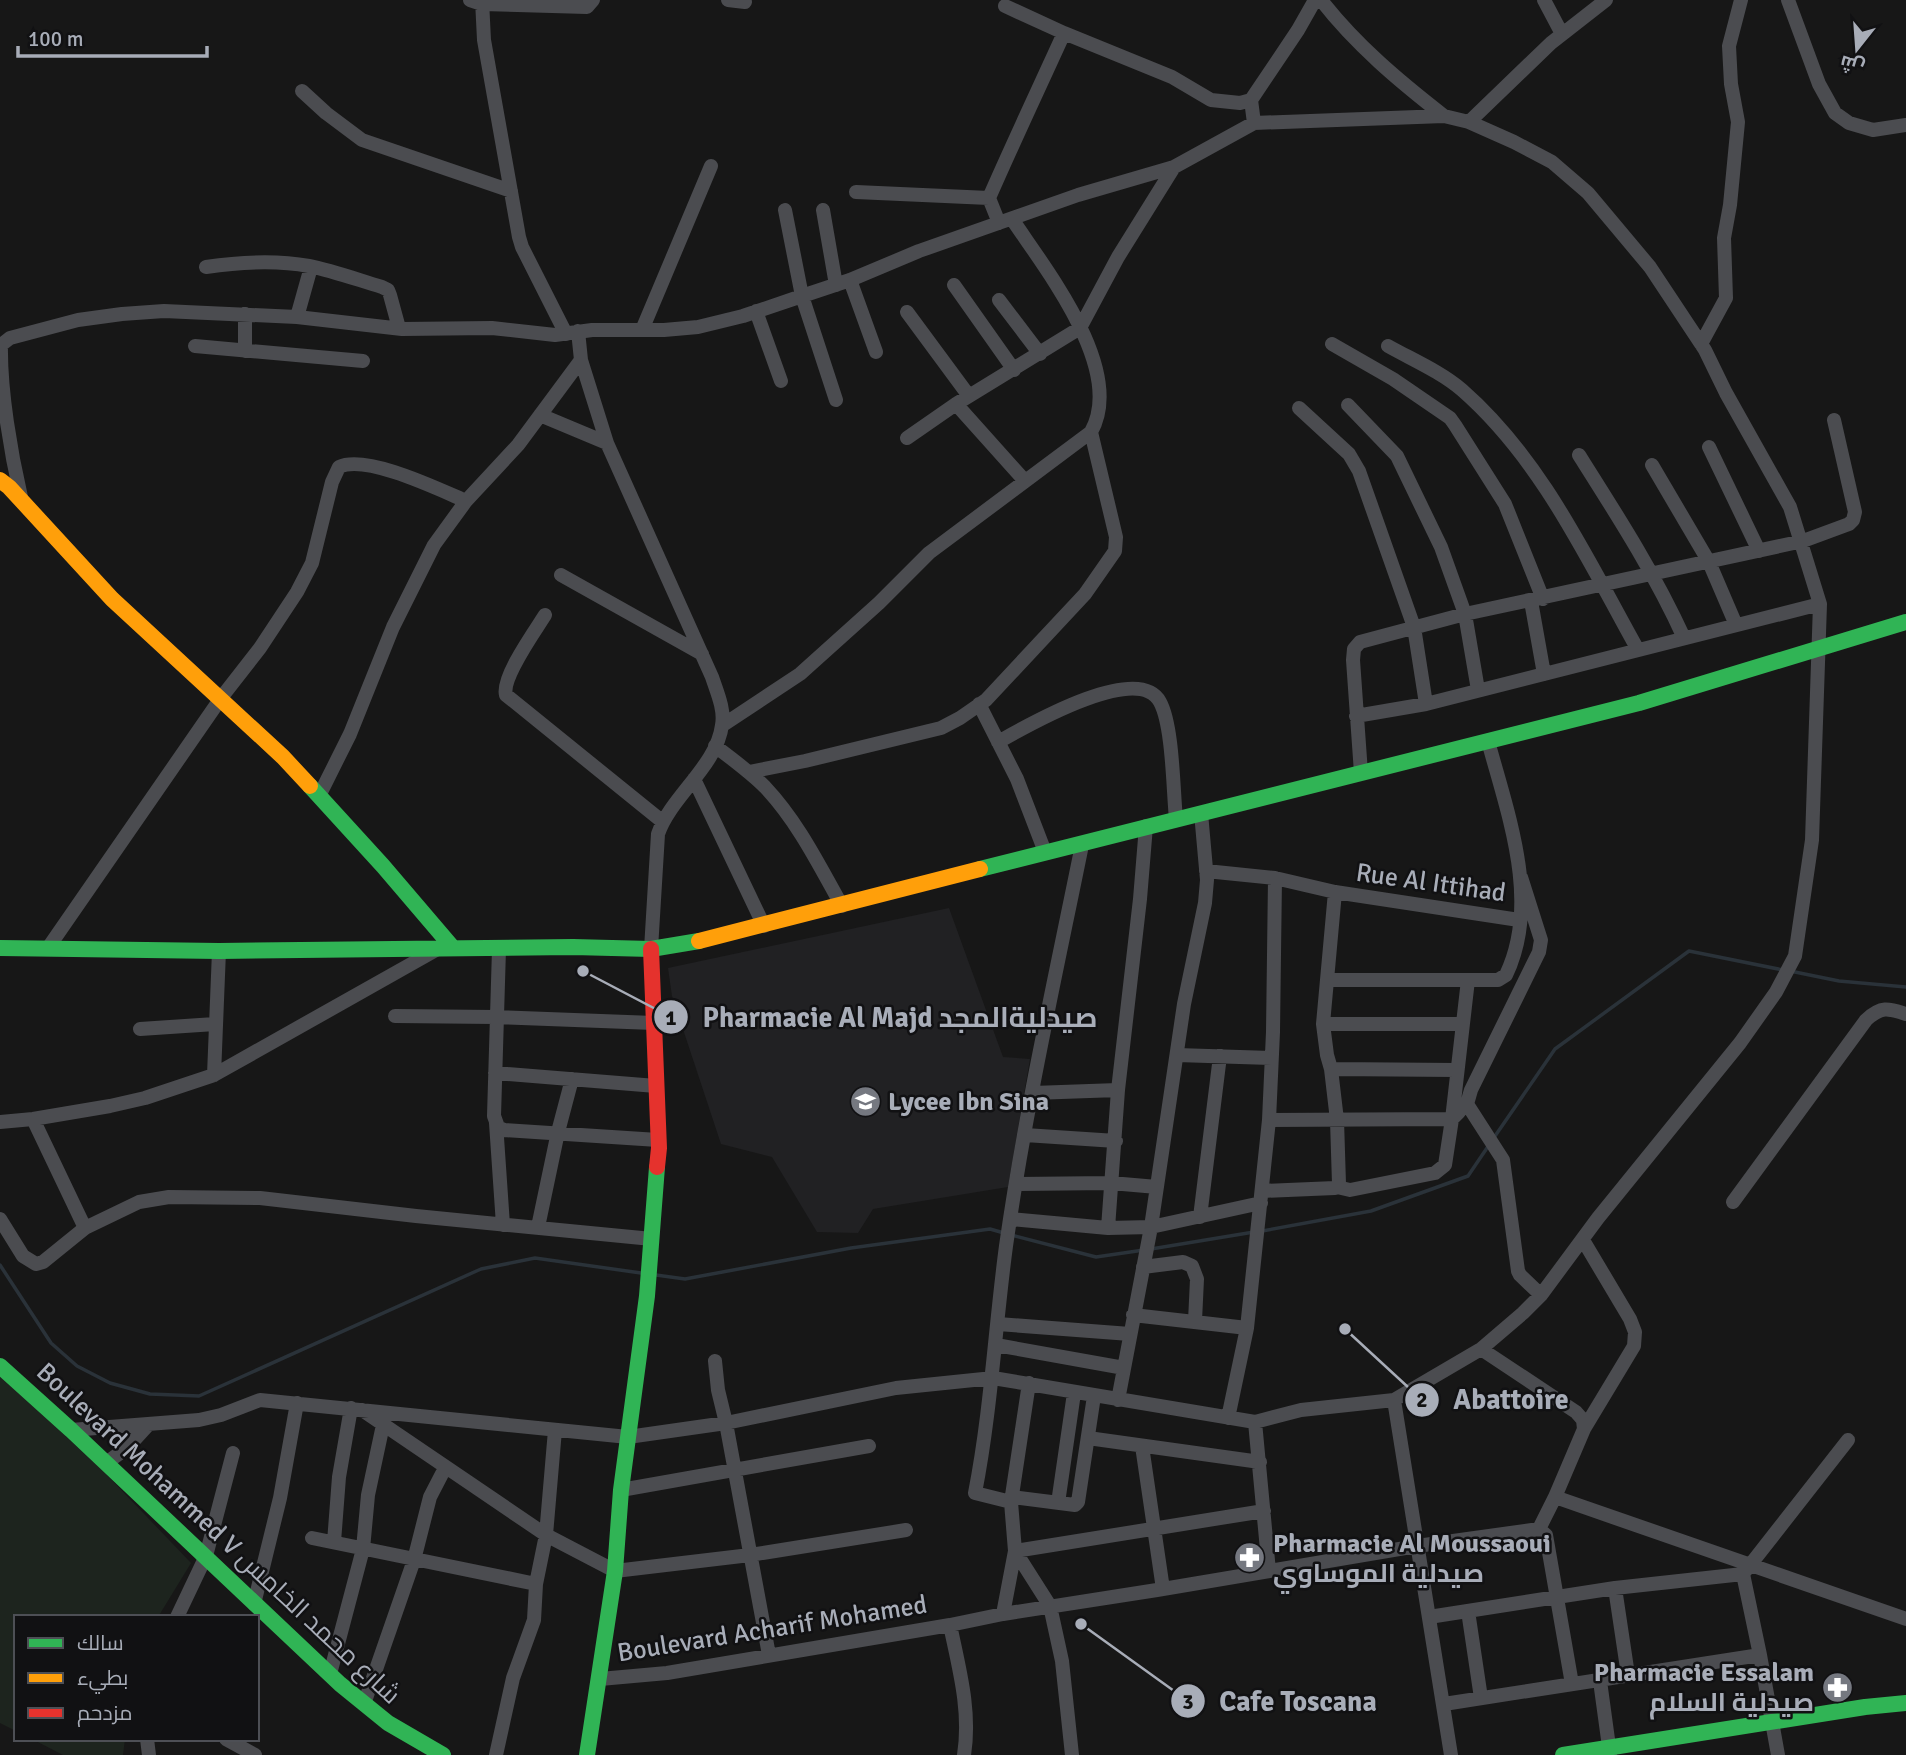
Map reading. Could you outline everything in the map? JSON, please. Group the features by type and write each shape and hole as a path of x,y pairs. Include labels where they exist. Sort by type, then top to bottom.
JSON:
{"street":[{"path":"587,1755 615,1571 621,1490 638,1376 652,1239 658,1140 651,949 657,840 663,821 715,746 723,725 719,698 702,654 607,443 572,333 522,247 478,1 587,7 593,0"},
{"path":"728,0 744,2"},
{"path":"1544,0 1562,34"},
{"path":"1469,122 1562,34 1606,0"},
{"path":"1701,344 1726,298 1724,239 1738,122 1728,46 1741,0"},
{"path":"1788,0 1819,84 1835,113 1849,123 1873,130 1906,125"},
{"path":"1254,123 1251,100 1312,2 1395,77 1444,116"},
{"path":"1004,6 1172,77 1211,100 1240,103 1251,100"},
{"path":"989,198 1064,33"},
{"path":"302,91 362,140 511,191"},
{"path":"22,501 3,410 1,349 2,343 10,338 78,320 164,312 297,317 399,328 451,330 492,328 572,333 698,327 757,311 843,282 919,251 1078,195 1174,167 1254,123 1444,116 1469,122 1552,162 1572,178 1613,220 1650,267 1701,344 1790,506 1803,541 1820,604 1821,647 1812,839 1795,956 1776,992 1740,1043 1598,1217 1541,1294 1481,1349 1394,1400 1301,1410 1255,1422 993,1378 897,1388 726,1423 628,1437 260,1400 209,1418 71,1430"},
{"path":"642,330 711,166"},
{"path":"907,438 956,404 1080,328 1118,257 1174,167"},
{"path":"856,192 989,198"},
{"path":"723,725 800,674 879,603 929,553 1091,432 1098,416 1100,384 1095,357 1049,274 989,198"},
{"path":"785,210 802,296 836,400"},
{"path":"823,210 843,282 876,352"},
{"path":"206,267 257,262 311,267 388,290 399,328"},
{"path":"297,317 311,267"},
{"path":"954,285 1014,370"},
{"path":"999,300 1040,354"},
{"path":"757,311 781,381"},
{"path":"907,312 969,396"},
{"path":"245,314 245,351"},
{"path":"1332,344 1393,379 1450,418 1455,425 1505,504 1537,600 1544,674"},
{"path":"195,346 363,360"},
{"path":"1388,346 1461,389 1513,441 1561,513 1638,650"},
{"path":"319,796 350,734 393,627 443,529 517,445 581,360"},
{"path":"956,404 1025,481"},
{"path":"1348,405 1397,456 1441,547 1465,614 1478,690"},
{"path":"1299,408 1349,454 1359,471 1415,627 1426,704"},
{"path":"540,415 607,443"},
{"path":"1361,773 1353,660 1355,647 1367,639 1465,614 1803,541 1853,520 1855,512 1834,420"},
{"path":"749,772 941,728 979,704 1085,594 1115,551 1116,537 1091,432"},
{"path":"1709,447 1759,551"},
{"path":"1579,456 1651,575 1684,638"},
{"path":"48,948 221,698 260,648 302,584 312,563 334,477 342,466 359,465 393,471 466,501"},
{"path":"1651,465 1709,562 1736,625"},
{"path":"0,480 112,599 283,757 383,866 445,949"},
{"path":"561,575 702,654"},
{"path":"1356,716 1426,704 1820,604"},
{"path":"545,615 510,674 505,692 663,821"},
{"path":"0,948 219,951 673,947 1639,703 1906,622"},
{"path":"998,742 1052,712 1085,698 1133,689 1154,695 1160,701 1168,725 1176,819"},
{"path":"979,704 1017,779 1045,852"},
{"path":"1269,1120 1452,1119 1467,1104 1471,1090 1539,953 1541,940 1521,877 1513,833 1488,741"},
{"path":"715,746 767,789 801,833 842,906"},
{"path":"694,779 764,926"},
{"path":"1118,1400 1151,1229 1195,945 1205,903 1206,871 1201,813"},
{"path":"1108,1228 1118,1090 1139,913 1146,826"},
{"path":"1082,845 1032,1093 1006,1245 993,1378 975,1493 1011,1499 1075,1504 1078,1502 1094,1396"},
{"name":"Rue Al Ittihad","path":"1206,871 1275,878 1335,892 1519,920"},
{"path":"1327,980 1498,980 1506,975 1515,953 1521,877"},
{"path":"1228,1418 1247,1328 1269,1120 1275,878"},
{"path":"1335,892 1323,1024 1337,1121 1337,1187"},
{"path":"0,1122 33,1119 145,1098 214,1075 445,949"},
{"path":"499,949 494,1116 503,1225"},
{"path":"214,1075 219,951"},
{"path":"1011,1219 1151,1229 1262,1197 1337,1187 1350,1190 1435,1173 1445,1165 1468,981"},
{"path":"1733,1202 1866,1020 1876,1010 1886,1009 1906,1014"},
{"path":"395,1016 654,1023"},
{"path":"140,1029 215,1024"},
{"path":"1323,1024 1462,1024"},
{"path":"1177,1055 1271,1058"},
{"path":"1200,1217 1220,1056"},
{"path":"1331,1069 1457,1070"},
{"path":"495,1073 656,1086"},
{"path":"538,1227 572,1079"},
{"path":"1032,1093 1118,1090"},
{"path":"1467,1104 1503,1160 1518,1271 1541,1294"},
{"path":"33,1119 85,1228"},
{"path":"496,1124 504,1130 658,1140"},
{"path":"1026,1135 1116,1141"},
{"path":"1017,1184 1111,1183 1157,1187"},
{"path":"0,1219 23,1256 34,1264 43,1262 85,1228 139,1202 169,1197 260,1198 652,1239"},
{"path":"1539,1529 1584,1429 1634,1346 1635,1332 1630,1319 1583,1240"},
{"path":"1144,1262 1183,1262 1192,1266 1197,1279 1195,1321"},
{"path":"1133,1315 1247,1328"},
{"path":"998,1324 1130,1334"},
{"path":"996,1345 1124,1368"},
{"path":"1481,1349 1576,1412 1583,1420 1584,1429"},
{"path":"715,1361 718,1391 769,1655"},
{"name":"Boulevard Mohammed V شارع محمد الخامس","path":"0,1366 364,1704 388,1723 443,1755"},
{"path":"1003,1614 1015,1551 1011,1499 1029,1383"},
{"path":"1058,1503 1074,1393"},
{"path":"1394,1400 1451,1755"},
{"path":"254,1604 280,1498 297,1404"},
{"path":"356,1408 546,1535 615,1571 750,1555 906,1531"},
{"path":"334,1542 339,1477 356,1408"},
{"path":"1255,1422 1269,1571"},
{"path":"330,1674 363,1549 368,1495 383,1424"},
{"path":"106,1463 127,1448 148,1425"},
{"path":"496,1755 513,1678 534,1620 536,1584 546,1535 555,1430"},
{"path":"1088,1438 1260,1462"},
{"path":"1429,1617 1615,1587 1746,1570 1848,1440"},
{"path":"621,1490 869,1446"},
{"path":"1142,1446 1163,1589"},
{"path":"178,1615 206,1556 233,1453"},
{"path":"364,1704 414,1560 430,1497 445,1468"},
{"path":"1555,1497 1746,1570 1906,1619"},
{"path":"1015,1551 1264,1511"},
{"path":"1417,1546 1539,1529 1546,1535 1572,1684"},
{"path":"312,1538 536,1584"},
{"name":"Boulevard Acharif Mohamed","path":"600,1679 667,1673 1050,1606 1417,1546"},
{"path":"1015,1551 1050,1606 1062,1661 1072,1755"},
{"path":"1746,1570 1778,1755"},
{"path":"1615,1587 1628,1675"},
{"path":"1468,1611 1481,1698"},
{"path":"950,1625 968,1732 964,1755"},
{"path":"1444,1704 1760,1655"},
{"path":"1600,1681 1610,1752"},
{"path":"1563,1755 1610,1752 1902,1701"},
{"path":"230,1741 255,1755"}],"shaded area":[{"name":"Lycee Ibn Sina","path":"949,908 1003,1057 1030,1059 1008,1187 873,1209 858,1233 817,1232 772,1157 721,1144 672,996 668,968"},
{"path":"0,1375 104,1472 191,1563 159,1615 14,1615 14,1730 0,1723"},
{"path":"36,1741 125,1741 123,1755 63,1755"}],"waterway":[{"path":"1493,1139 1555,1049 1689,951 1783,970"},
{"path":"1790,971 1839,981 1906,987"},
{"path":"1262,1231 1371,1211 1468,1176 1489,1145"},
{"path":"656,1275 685,1279 851,1248 990,1229 1004,1233"},
{"path":"1151,1249 1254,1232"},
{"path":"1011,1235 1096,1257 1144,1250"},
{"path":"0,1265 51,1343 77,1366 110,1383 150,1394 199,1396 481,1269 535,1258 641,1273"}],"traffic: fast":[{"path":"980,869 1639,703 1906,622"},
{"path":"310,786 453,948"},
{"path":"0,948 219,951 573,947 651,949 699,941"},
{"path":"587,1755 615,1571 621,1490 647,1296 657,1167"},
{"path":"0,1366 340,1684 388,1723 443,1755"},
{"path":"1563,1755 1865,1707 1906,1703"}],"traffic: slow":[{"path":"0,480 112,599 283,757 310,786"},
{"path":"699,941 980,869"}],"traffic: jam":[{"path":"651,949 659,1148 657,1167"}],"place":[{"name":"Pharmacie Al Majd صيدليةالمجد","path":"583,971"},
{"name":"Lycee Ibn Sina","path":"865,1101"},
{"name":"Abattoire","path":"1345,1329"},
{"name":"Pharmacie Al Moussaoui صيدلية الموساوي","path":"1250,1558"},
{"name":"Cafe Toscana","path":"1081,1624"},
{"name":"Pharmacie Essalam صيدلية السلام","path":"1837,1687"}]}
